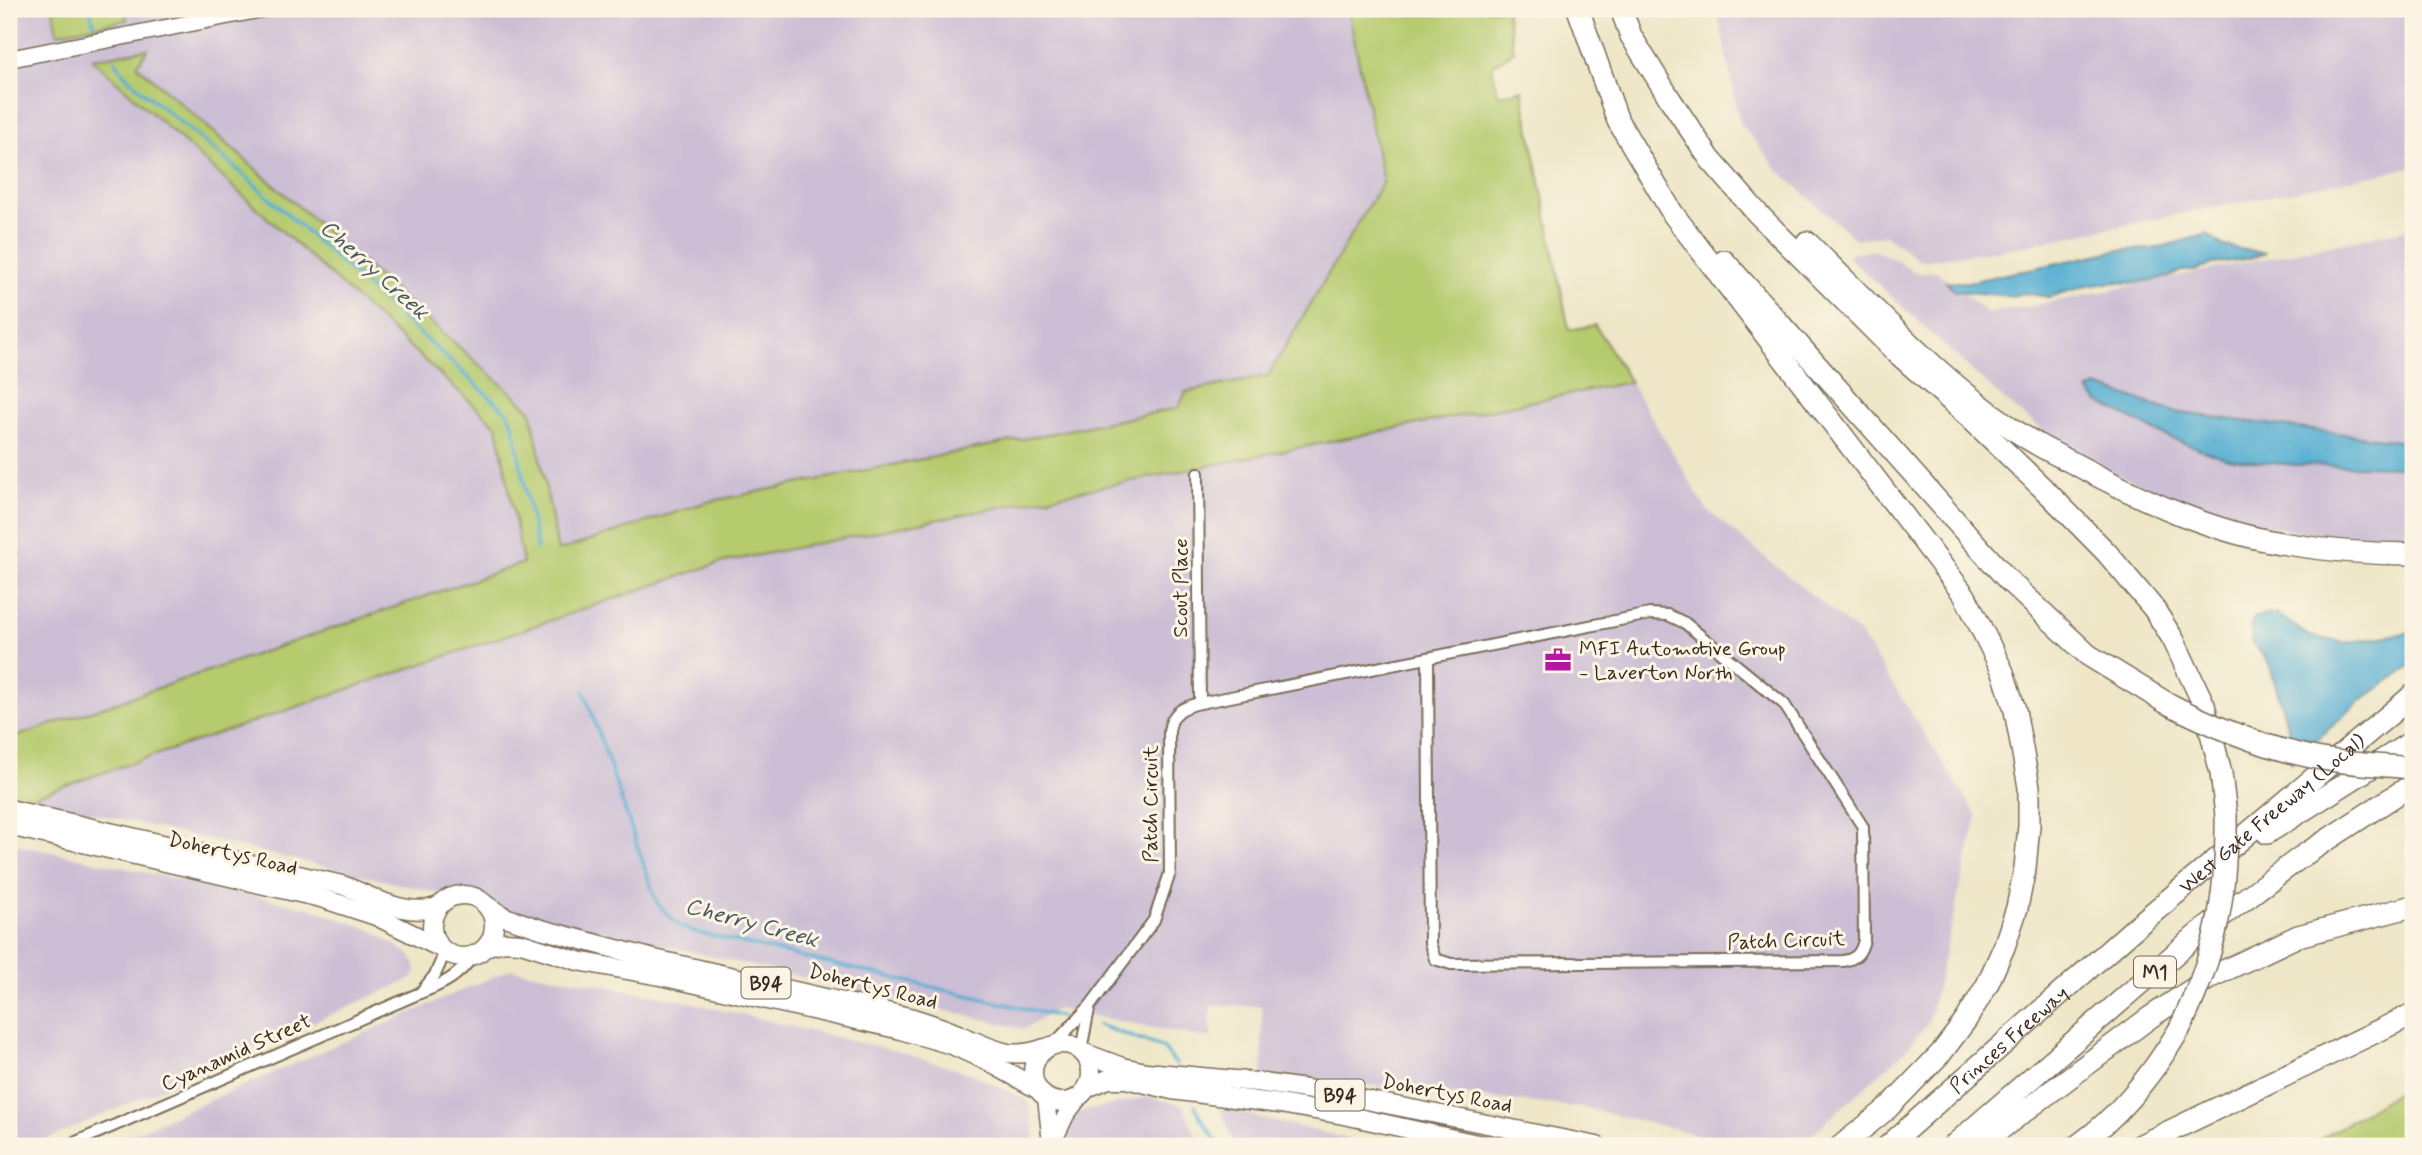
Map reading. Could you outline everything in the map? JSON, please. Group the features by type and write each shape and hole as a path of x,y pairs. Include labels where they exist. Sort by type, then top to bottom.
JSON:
{"highway":[{"path":"1578,9 1618,121 1673,214 1965,596 2003,672 2015,710 2029,787 2029,826 2025,868 2017,908 2004,947 1987,985 1942,1052 1888,1108 1841,1146"},
{"path":"1621,9 1631,36 1710,159 1758,214 1897,353 1968,416 2107,553 2154,609 2178,650 2204,705 2221,773 2226,815 2226,848 2219,920 2211,956 2199,989 2163,1057 2113,1116 2077,1146"},
{"path":"1631,36 1720,153 1769,205 1912,345 1965,393 2007,425 2050,452 2137,496 2243,534 2284,544 2350,552 2413,554"},
{"path":"1594,52 1625,119 1653,163 1683,208 1753,295 2008,580 2088,654 2165,702 2209,724 2260,744 2313,757 2413,768"},
{"name":"West Gate Freeway (Local)","path":"2130,932 2413,695"},
{"name":"M1","path":"2130,932 2271,830 2413,741"},
{"name":"M1","path":"1953,1146 2199,934 2301,857 2413,784"},
{"path":"1978,1146 2149,1018 2211,977 2298,936 2413,906"},
{"name":"Princes Freeway","path":"1888,1146 2130,932"},
{"path":"2139,1146 2413,1014"}],"main road":[{"name":"Dohertys Road","path":"9,809 342,885 411,910 439,906"},
{"name":"Dohertys Road","path":"9,826 321,898 376,916 442,949"},
{"name":"B94","path":"439,906 446,900 462,895 471,896 485,905"},
{"name":"Dohertys Road","path":"485,905 505,917 541,929 650,958 913,1018 952,1031 998,1052 1028,1054 1049,1047"},
{"path":"480,951 491,939 494,921 485,905"},
{"path":"439,906 432,922 432,931 442,949"},
{"name":"Dohertys Road","path":"480,951 505,942 521,943 578,961 665,976 917,1034 952,1045 989,1062 1042,1094"},
{"name":"B94","path":"442,949 464,958 480,951"},
{"name":"B94","path":"1049,1047 1070,1044 1081,1051"},
{"path":"1042,1094 1032,1073 1038,1055 1049,1047"},
{"name":"Dohertys Road","path":"1081,1051 1122,1067 1146,1072 1257,1082 1326,1092 1597,1146"},
{"path":"1081,1051 1090,1065 1091,1073 1084,1091"},
{"name":"Dohertys Road","path":"1084,1091 1108,1079 1126,1079 1172,1090 1349,1116 1486,1146"},
{"name":"B94","path":"1042,1094 1063,1102 1084,1091"}],"street":[{"path":"9,59 218,13 262,9"},
{"name":"Scout Place","path":"1198,473 1200,703"},
{"name":"Patch Circuit","path":"1049,1047 1090,1006 1154,919 1170,873 1170,723 1180,709 1200,703 1650,614 1668,615 1685,623 1784,704 1863,827 1864,940 1861,950 1851,960 1843,961 1451,964 1435,959 1430,943 1428,658"},
{"path":"420,993 436,975 442,949"},
{"name":"Cyanamid Street","path":"67,1146 443,985 464,970 480,951"},
{"name":"Patch Circuit","path":"1081,1051 1090,1006"},
{"path":"1051,1146 1067,1114 1084,1091"},
{"path":"1042,1094 1051,1146"}],"shaded area":[{"path":"9,9 1348,9 1383,181 1269,376 1186,392 1179,408 692,506 9,739"},
{"path":"1717,9 2413,9 2413,167 2002,250 1921,261 1885,235 1855,239 1778,170 1740,123"},
{"path":"2413,228 2413,540 2390,541 2298,532 2240,520 2168,496 2107,470 2050,436 2004,400 1846,255 1875,251 1912,271 1936,271 1987,313"},
{"path":"1630,382 1707,510 1861,635 1977,816 1929,1021 1906,1050 1799,1146 1747,1146 1585,1108 1262,1074 1262,1006 1211,1006 1211,1039 1057,1009 1025,1029 29,798 719,563"},
{"path":"9,843 310,908 373,931 410,955 416,968 413,978 32,1146 9,1146"},
{"path":"511,969 667,997 907,1054 972,1074 1028,1101 1035,1136 1033,1146 105,1146"},
{"path":"1147,1097 1183,1105 1201,1146 1065,1146 1070,1126 1077,1113"},
{"path":"1220,1108 1350,1139 1353,1146 1235,1146"}],"green space":[{"path":"53,9 125,9 127,20 57,33"},
{"path":"1348,9 1506,9 1514,51 1492,66 1498,95 1522,90 1569,330 1595,325 1630,382 719,563 29,798 9,793 9,739 523,563 497,426 92,59 148,49 137,65 531,410 558,551 707,502 1178,408 1186,392 1268,376 1383,181"},
{"path":"2413,1083 2413,1146 2309,1146"}],"water":[{"path":"2208,234 2222,245 2266,253 2212,264 2194,271 2181,271 2169,277 2136,283 2112,282 2082,287 2049,297 2023,293 2012,296 1955,291 1946,282 1969,282 2119,250 2153,249"},
{"path":"2097,386 2174,412 2413,443 2413,467 2298,465 2228,459 2165,436 2097,401 2088,390"},
{"path":"2276,613 2309,636 2344,643 2413,632 2413,664 2359,702 2291,763 2289,731 2269,663 2251,641 2251,623 2255,617"}],"waterway":[{"name":"Cherry Creek","path":"89,9 94,23"},
{"name":"Cherry Creek","path":"115,60 124,74 140,89 236,168 508,413 513,424 537,549"},
{"name":"Cherry Creek","path":"584,691 657,903 678,925 691,931 1061,1017"},
{"name":"Cherry Creek","path":"1098,1025 1163,1048 1176,1064"},
{"name":"Cherry Creek","path":"1195,1105 1220,1146"}],"place":[{"name":"MFI Automotive Group - Laverton North","path":"1558,660"}]}
